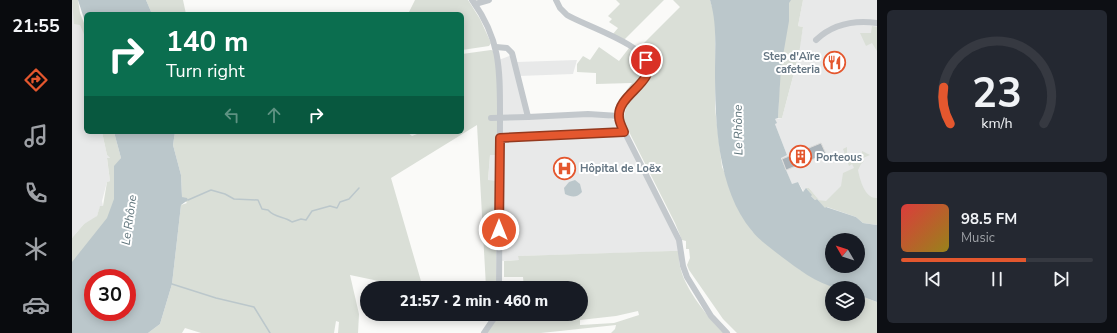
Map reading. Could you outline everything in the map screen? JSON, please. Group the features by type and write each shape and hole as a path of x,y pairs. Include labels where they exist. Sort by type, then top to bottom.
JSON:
{"street":[{"path":"489,0 473,2 486,24 496,47 500,76 499,281"},
{"path":"556,0 560,8 567,14 629,46 642,55 648,62 649,68 646,76 628,97 619,116 624,132 679,240 686,277 711,316 727,333"},
{"path":"816,40 828,31 841,25 864,22 877,23"},
{"path":"496,47 507,48 512,53 528,116"},
{"path":"491,118 588,114 619,116"},
{"path":"500,138 624,132"},
{"path":"484,333 492,321"}],"shaded area":[{"path":"72,0 84,33 84,134 102,134 107,155 110,158 107,159 110,181 107,182 102,201 103,206 100,207 97,216 93,220 84,224 72,238"},
{"path":"72,0 78,0 80,13 84,23 84,34 80,25 74,24"},
{"path":"146,0 183,0 186,12 151,12"},
{"path":"415,0 468,0 480,19 491,43 489,46 464,50 464,12 409,12"},
{"path":"616,0 664,0 624,40 613,34 618,28 609,22 612,19 608,16 620,4"},
{"path":"673,0 710,0 715,16 715,108 722,167 752,231 800,270 825,283 825,321 865,321 865,298 877,302 877,333 737,333 723,319 689,270 687,265 690,258 689,249 686,249 686,241 682,240 675,223 623,120 627,104 643,86 638,83 627,94 626,91 632,83 596,84 596,73 577,72 577,64 583,56 590,60 599,47 619,61 629,48 638,49 680,7"},
{"path":"783,0 803,0 798,26 803,27 799,54 782,118 778,118"},
{"path":"803,0 877,0 877,215 819,200 809,188 804,192 798,182 792,185 781,157 787,155 775,124 775,119 782,118 797,62 803,27 798,26"},
{"path":"872,26 877,27 877,51 872,43 866,46 860,33 871,33"},
{"path":"491,50 494,51 498,77 497,155 490,155 488,180 496,181 496,228 492,232 487,233 488,236 496,238 496,281 486,281 477,125 464,133 464,54"},
{"name":"Hôpital de Loëx","path":"515,54 517,62 577,60 573,74 519,76 531,116 588,114 588,117 606,117 617,121 678,242 679,251 519,256 519,260 499,261 499,181 488,181 490,155 497,155 496,61"},
{"path":"102,134 115,134 121,158 115,169 115,180 119,188 96,269 84,269 84,299 72,327 72,238 84,224 97,216 100,206 103,206 107,182 110,181 107,158 110,158 107,155"},
{"path":"175,134 410,134 412,136 417,134 462,134 391,178 421,281 379,281 350,275 359,314 358,333 338,333 339,322 336,321 334,333 201,333 185,328 182,333 148,333 160,324 172,284 181,205 187,203 182,197 181,175 173,145"},
{"path":"847,147 847,155 852,161 860,159 862,151 870,155 863,158 864,161 858,170 866,192 877,198 877,225 863,223 856,217 827,207 825,209 817,199 815,200 811,196 806,188 809,188 819,200 826,201 841,186 843,173 854,168 852,164 849,166 843,149"},
{"path":"679,251 680,268 688,286 705,312 724,333 611,333 615,329 616,325 541,333 486,333 494,321 580,321 580,325 614,323 639,315 638,311 616,316 588,319 588,281 523,281 523,277 504,277 504,261 519,260 518,256"}],"water":[{"path":"78,0 146,0 151,12 84,12 84,19"},
{"name":"Le Rhône","path":"710,0 791,0 789,3 789,21 781,67 778,118 775,119 777,123 775,124 787,155 781,158 792,184 798,182 803,192 806,188 812,195 811,196 815,200 817,199 825,208 826,207 856,217 863,223 877,225 877,302 865,298 865,281 825,281 825,284 808,275 766,245 752,231 740,214 731,195 725,175 717,132 714,17"},
{"name":"Le Rhône","path":"115,134 175,134 173,145 181,175 182,197 187,198 188,200 181,205 172,284 160,324 148,333 72,333 72,262 107,218 114,199 114,166 121,158"},
{"path":"575,180 580,184 582,192 574,196 565,194 564,188 569,182"}],"building":[{"name":"Porteous","path":"821,143 826,154 786,170 782,159"}],"waterway":[{"path":"188,200 211,190 225,194 234,199 258,200 262,209 268,210 271,213 292,222 301,219 306,220 312,211 330,206 337,208 340,202 349,199 359,188"},
{"path":"172,284 216,298 254,307 270,333"}],"place":[{"name":"Step d'Aïre cafeteria","path":"835,62"},
{"name":"Porteous","path":"801,157"},
{"name":"Hôpital de Loëx","path":"565,168"}],"route":[{"path":"499,230 500,138 624,132 619,113 624,102 648,73 649,68 646,60"}]}
